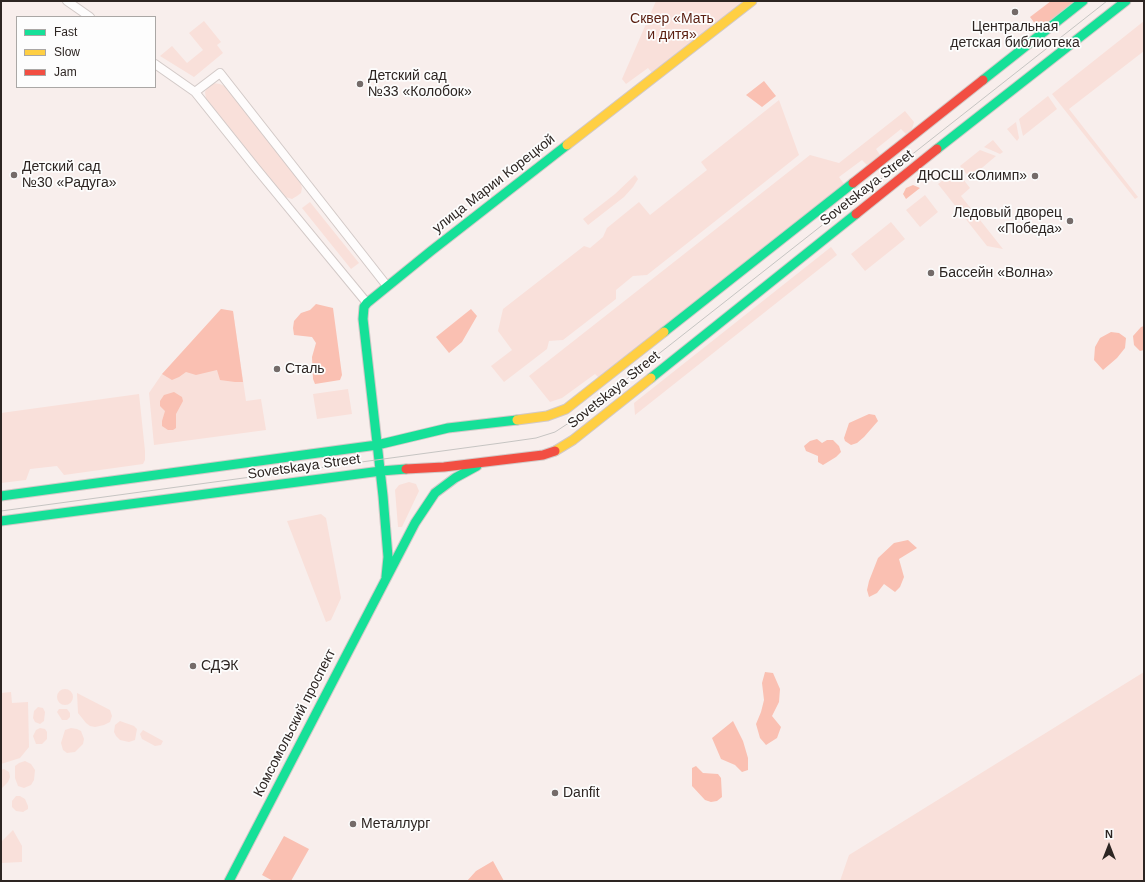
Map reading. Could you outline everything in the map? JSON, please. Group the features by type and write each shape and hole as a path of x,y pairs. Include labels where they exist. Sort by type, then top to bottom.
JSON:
{"main road":[{"name":"улица Марии Корецкой","path":"367,303 752,1"},
{"name":"Sovetskaya Street","path":"1,496 377,445 448,428 547,416 566,410 1083,1"},
{"name":"Sovetskaya Street","path":"1,521 381,471 444,467 543,455 558,450 573,440 1126,1"},
{"path":"367,303 364,308 363,319 377,445"},
{"name":"Комсомольский проспект","path":"377,445 381,471 388,557 386,577"},
{"name":"Комсомольский проспект","path":"229,881 415,523 435,493 455,478 486,462"}],"street":[{"path":"67,1 89,16"},
{"path":"156,65 195,92 255,168 367,303"},
{"path":"195,92 220,73 387,286"}],"green space":[{"name":"Сквер «Мать и дитя»","path":"656,1 749,1 653,74 648,68 626,84 622,79"},
{"path":"204,21 221,42 217,45 223,53 194,77 160,56 172,46 187,63 203,50 189,33"},
{"path":"1144,21 1144,51 1069,109 1138,197 1135,199 1052,94"},
{"path":"213,83 225,86 300,181 302,188 301,193 292,199 282,196 206,99 205,92"},
{"path":"1048,96 1057,109 1023,136 1019,119"},
{"path":"779,100 799,155 647,275 633,276 616,290 616,299 563,340 549,341 547,349 504,382 491,366 512,350 498,331 503,309 584,246 590,248 603,237 607,228 639,202 650,215 707,170 701,162"},
{"path":"905,111 914,122 912,129 906,134 901,129 876,149 880,155 867,165 862,160 839,177 844,184 599,378 595,374 562,398 550,402 529,376 810,155 839,163"},
{"path":"1016,122 1019,138 1017,141 1007,129"},
{"path":"993,140 1003,152 1000,154 984,147"},
{"path":"980,150 996,156 970,178 960,166"},
{"path":"956,170 970,188 961,196 1003,249 987,246 938,184"},
{"path":"635,175 638,179 624,197 588,225 583,219 615,194"},
{"path":"925,195 938,212 920,227 906,210"},
{"path":"310,202 359,263 351,269 302,208"},
{"path":"891,222 905,239 865,271 851,254"},
{"path":"831,247 837,255 635,415 634,403"},
{"path":"221,309 233,311 246,401 261,399 266,430 154,445 149,393 162,374"},
{"path":"348,389 352,414 317,419 313,394"},
{"path":"139,394 145,451 145,460 143,464 64,475 57,466 30,469 26,480 1,483 1,413"},
{"path":"409,482 416,484 419,491 402,527 398,527 395,490 399,485"},
{"path":"321,514 326,518 341,598 331,620 326,622 287,521"},
{"path":"1144,672 1144,881 840,881 849,855"},
{"path":"62,689 68,689 73,694 71,703 68,705 62,705 57,700 57,694"},
{"path":"11,692 12,703 28,702 29,747 20,758 1,764 1,693"},
{"path":"77,693 110,710 112,716 110,722 95,727 86,723 78,713"},
{"path":"38,707 43,708 45,712 44,721 40,724 35,722 33,718 34,711"},
{"path":"59,709 67,709 70,713 70,717 67,720 62,720 57,712"},
{"path":"120,721 134,726 137,729 135,740 129,742 120,740 116,736 114,732 115,725"},
{"path":"40,728 45,729 47,732 47,739 42,744 36,744 33,736 36,730"},
{"path":"71,728 81,731 84,739 83,744 75,752 67,753 63,750 61,743 65,730"},
{"path":"143,730 163,741 161,745 155,746 142,739 140,734"},
{"path":"25,761 31,764 35,770 34,780 31,785 24,788 18,786 15,778 15,766"},
{"path":"4,769 9,772 10,777 8,782 1,789 1,770"},
{"path":"16,796 20,796 25,799 28,809 23,812 16,811 12,807 12,801"},
{"path":"13,830 22,846 22,862 1,863 1,842"}],"shaded area":[{"path":"1051,1 1075,1 1039,29 1030,17"},
{"path":"764,81 776,96 762,107 746,95"},
{"path":"913,185 920,188 906,199 903,194 906,188"},
{"path":"316,304 333,308 342,375 340,380 315,384 313,379 312,357 316,343 312,337 294,335 293,328 294,321 301,313 310,310"},
{"path":"221,309 233,311 243,382 220,380 217,370 196,375 186,372 172,380 162,374"},
{"path":"471,309 477,316 462,342 449,353 436,337"},
{"path":"1144,326 1144,350 1140,351 1134,345 1133,336 1141,327"},
{"path":"1111,332 1119,333 1126,338 1125,348 1117,358 1103,370 1094,360 1095,347 1100,338"},
{"path":"174,392 182,397 183,401 176,414 176,428 173,430 168,430 162,426 165,411 160,406 160,401 164,395"},
{"path":"869,414 875,415 878,421 864,437 857,443 851,445 845,441 844,438 849,423"},
{"path":"817,439 822,443 827,440 833,440 839,446 841,452 823,465 818,462 818,456 806,451 804,446 810,441"},
{"path":"908,540 917,548 899,559 904,577 900,587 895,592 884,584 877,593 869,597 867,590 869,581 878,558 894,543"},
{"path":"765,672 773,673 780,689 779,702 772,716 781,727 777,738 766,745 760,738 756,724 764,700 762,683"},
{"path":"733,721 743,741 748,758 748,770 742,772 735,765 721,759 712,738"},
{"path":"696,766 703,773 718,774 721,778 722,797 717,801 711,802 705,800 692,786 692,768"},
{"path":"284,836 309,849 291,881 273,881 262,875"},
{"path":"493,861 504,881 467,881 476,871"}],"tram line":[{"path":"1,511 501,443 536,438 555,432 581,415 1107,1"}],"traffic: fast":[{"path":"983,80 1083,1"},
{"path":"937,149 1126,1"},
{"path":"386,577 388,557 383,496 363,319 364,307 431,251 567,145"},
{"path":"664,332 853,183"},
{"path":"651,378 856,214"},
{"path":"1,496 377,445 448,428 517,420"},
{"path":"229,881 415,523 435,493 455,478 477,466"},
{"path":"1,521 381,471 406,469"}],"traffic: slow":[{"path":"567,145 752,1"},
{"path":"517,420 547,416 566,409 664,332"},
{"path":"555,451 573,440 651,378"}],"traffic: jam":[{"path":"853,183 983,80"},
{"path":"856,214 937,149"},
{"path":"406,469 444,467 543,455 555,451"}],"place":[{"name":"Центральная детская библиотека","path":"1015,12"},
{"name":"Детский сад №33 «Колобок»","path":"360,84"},
{"name":"Детский сад №30 «Радуга»","path":"14,175"},
{"name":"ДЮСШ «Олимп»","path":"1035,176"},
{"name":"Ледовый дворец «Победа»","path":"1070,221"},
{"name":"Бассейн «Волна»","path":"931,273"},
{"name":"Сталь","path":"277,369"},
{"name":"СДЭК","path":"193,666"},
{"name":"Danfit","path":"555,793"},
{"name":"Металлург","path":"353,824"}]}
